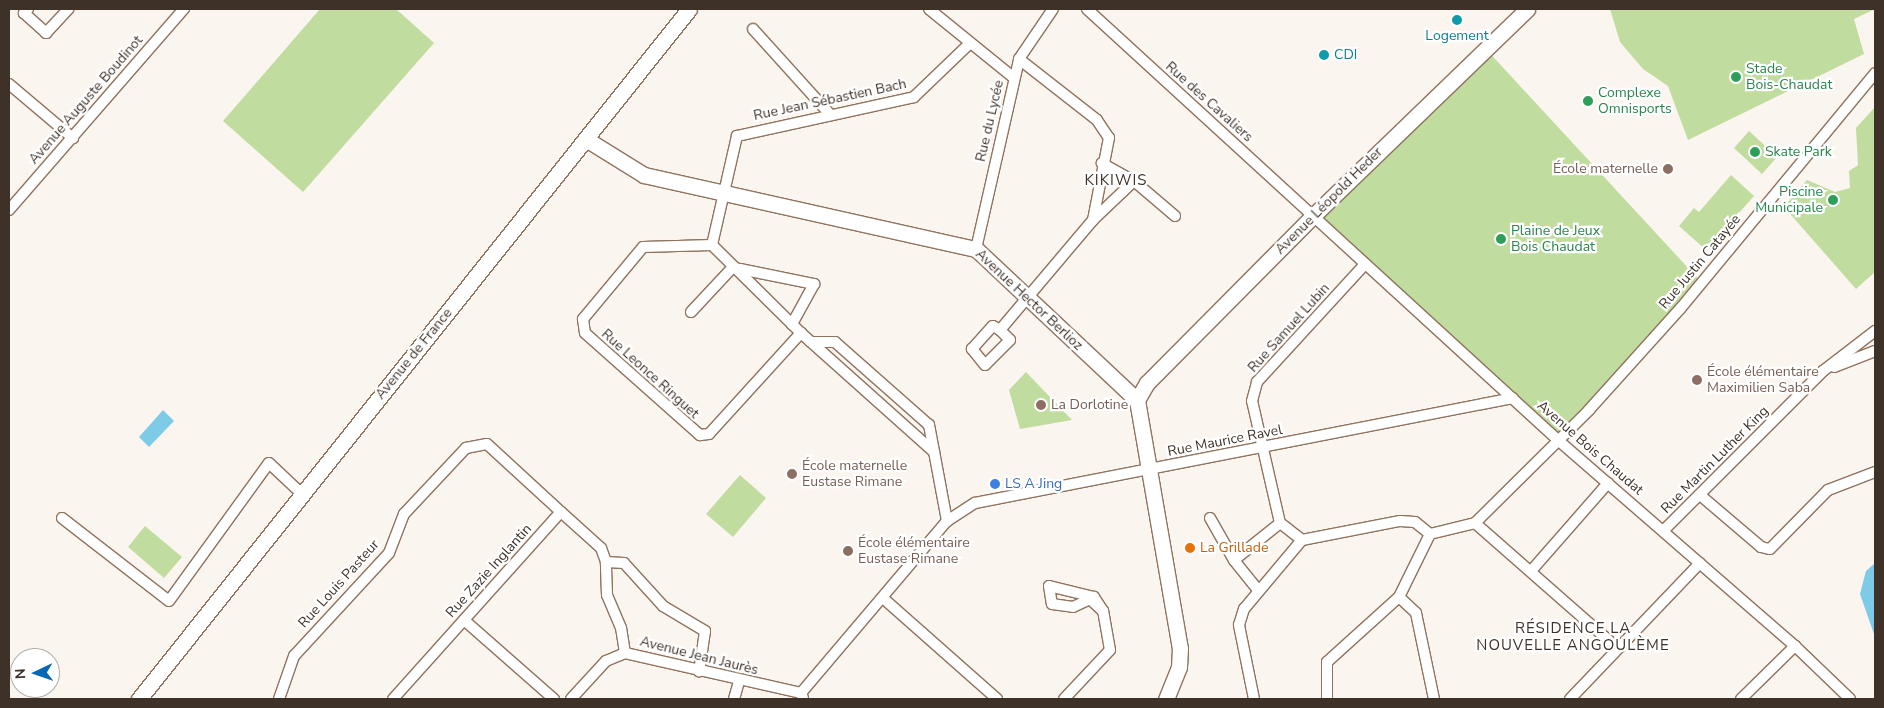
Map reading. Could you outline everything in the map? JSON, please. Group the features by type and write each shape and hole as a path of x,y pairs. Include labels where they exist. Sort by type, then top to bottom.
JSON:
{"street":[{"path":"28,9 24,13 46,34 68,9"},
{"name":"Avenue de France","path":"138,699 689,9"},
{"path":"929,9 968,44 1014,78"},
{"name":"Rue du Lycée","path":"976,248 1014,78 1020,59 1053,9"},
{"name":"Rue des Cavaliers","path":"1087,9 1315,214"},
{"name":"Avenue Léopold Heder","path":"1136,400 1147,383 1315,214 1527,9"},
{"name":"Avenue Auguste Boudinot","path":"9,210 73,138 178,11"},
{"path":"752,29 829,113"},
{"name":"Rue Jean Sébastien Bach","path":"721,192 739,134 829,113 914,97 968,44"},
{"path":"1020,59 1107,131 1093,220"},
{"name":"Rue Justin Catayée","path":"1475,523 1559,440 1680,309 1875,73"},
{"path":"9,84 73,138"},
{"name":"Avenue Hector Berlioz","path":"586,139 644,174 976,248 1136,400"},
{"path":"1102,163 1134,181 1175,216"},
{"path":"1000,330 1029,299 1093,220 1134,181"},
{"path":"721,192 712,245 732,268 801,333 934,452"},
{"name":"Avenue Bois Chaudat","path":"1315,214 1365,264 1559,440 1795,646 1850,699"},
{"name":"Rue Leonce Ringuet","path":"712,245 643,247 583,319 585,333 700,435 708,434 801,333"},
{"name":"Rue Samuel Lubin","path":"1280,523 1265,447 1252,401 1257,382 1365,264"},
{"path":"691,312 732,268"},
{"path":"732,268 814,284 792,324"},
{"name":"Rue Martin Luther King","path":"1664,530 1823,371 1875,331"},
{"path":"811,342 834,342 929,425 947,521"},
{"path":"1823,371 1875,351"},
{"name":"Rue Maurice Ravel","path":"803,696 947,521 975,503 1147,471 1513,398"},
{"path":"1136,400 1147,471 1180,648 1179,667 1166,699"},
{"name":"Rue Louis Pasteur","path":"279,699 294,656 389,553 404,514 466,448 487,444 561,512"},
{"path":"62,518 169,601 269,463 302,494"},
{"path":"1700,496 1761,547 1770,549 1828,490 1875,472"},
{"path":"1531,571 1608,483"},
{"path":"561,512 601,548 606,562 607,595 621,628 625,653"},
{"name":"Rue Zazie Inglantin","path":"393,699 561,512"},
{"path":"1210,518 1234,560 1258,590"},
{"path":"1254,699 1239,625 1258,590 1302,540 1400,521 1415,522 1430,534"},
{"path":"1234,560 1280,523 1302,540"},
{"path":"1430,534 1475,523 1616,647"},
{"path":"1327,699 1327,662 1399,597 1430,534"},
{"path":"606,562 624,563 663,606 705,632 699,672"},
{"path":"1570,699 1616,647 1700,563"},
{"path":"1064,699 1110,650 1103,611 1094,597 1049,586 1052,604 1073,607 1090,599 1103,611"},
{"path":"1399,597 1416,613 1434,699"},
{"path":"884,599 997,699"},
{"path":"464,620 554,699"},
{"path":"1740,699 1795,646"},
{"name":"Avenue Jean Jaurès","path":"571,699 606,661 625,653 803,696"},
{"path":"734,699 740,682"}],"green space":[{"path":"320,9 396,9 434,43 303,192 223,121"},
{"name":"Stade Bois-Chaudat","path":"1610,9 1875,9 1854,19 1864,54 1688,140 1668,86 1643,69 1620,42"},
{"name":"Plaine de Jeux Bois Chaudat","path":"1485,48 1702,283 1559,441 1315,214"},
{"name":"Piscine Municipale","path":"1875,107 1875,272 1856,289 1784,207 1807,180 1835,192 1850,188 1849,171 1858,165 1856,128"},
{"name":"Skate Park","path":"1749,131 1777,157 1762,174 1734,148"},
{"path":"1731,175 1754,196 1706,250 1679,226 1694,208 1699,212"},
{"path":"1026,372 1072,420 1020,429 1009,390"},
{"path":"740,475 766,498 733,537 706,514"},
{"path":"145,526 182,557 164,578 128,547"}],"water":[{"path":"163,410 174,421 149,447 139,437"},
{"path":"1875,563 1875,637 1860,594 1866,571"}],"place":[{"name":"Logement","path":"1457,20"},
{"name":"CDI","path":"1324,55"},
{"name":"Stade Bois-Chaudat","path":"1736,77"},
{"name":"Complexe Omnisports","path":"1588,101"},
{"name":"Skate Park","path":"1755,152"},
{"name":"École maternelle","path":"1668,169"},
{"name":"Piscine Municipale","path":"1833,200"},
{"name":"Plaine de Jeux Bois Chaudat","path":"1501,239"},
{"name":"École élémentaire Maximilien Saba","path":"1697,380"},
{"name":"La Dorlotine","path":"1041,405"},
{"name":"École maternelle Eustase Rimane","path":"792,474"},
{"name":"LS A Jing","path":"995,484"},
{"name":"La Grillade","path":"1190,548"},
{"name":"École élémentaire Eustase Rimane","path":"848,551"}],"district":[{"name":"KIKIWIS","path":"1116,181"},
{"name":"RÉSIDENCE LA NOUVELLE ANGOULÈME","path":"1573,636"}]}
